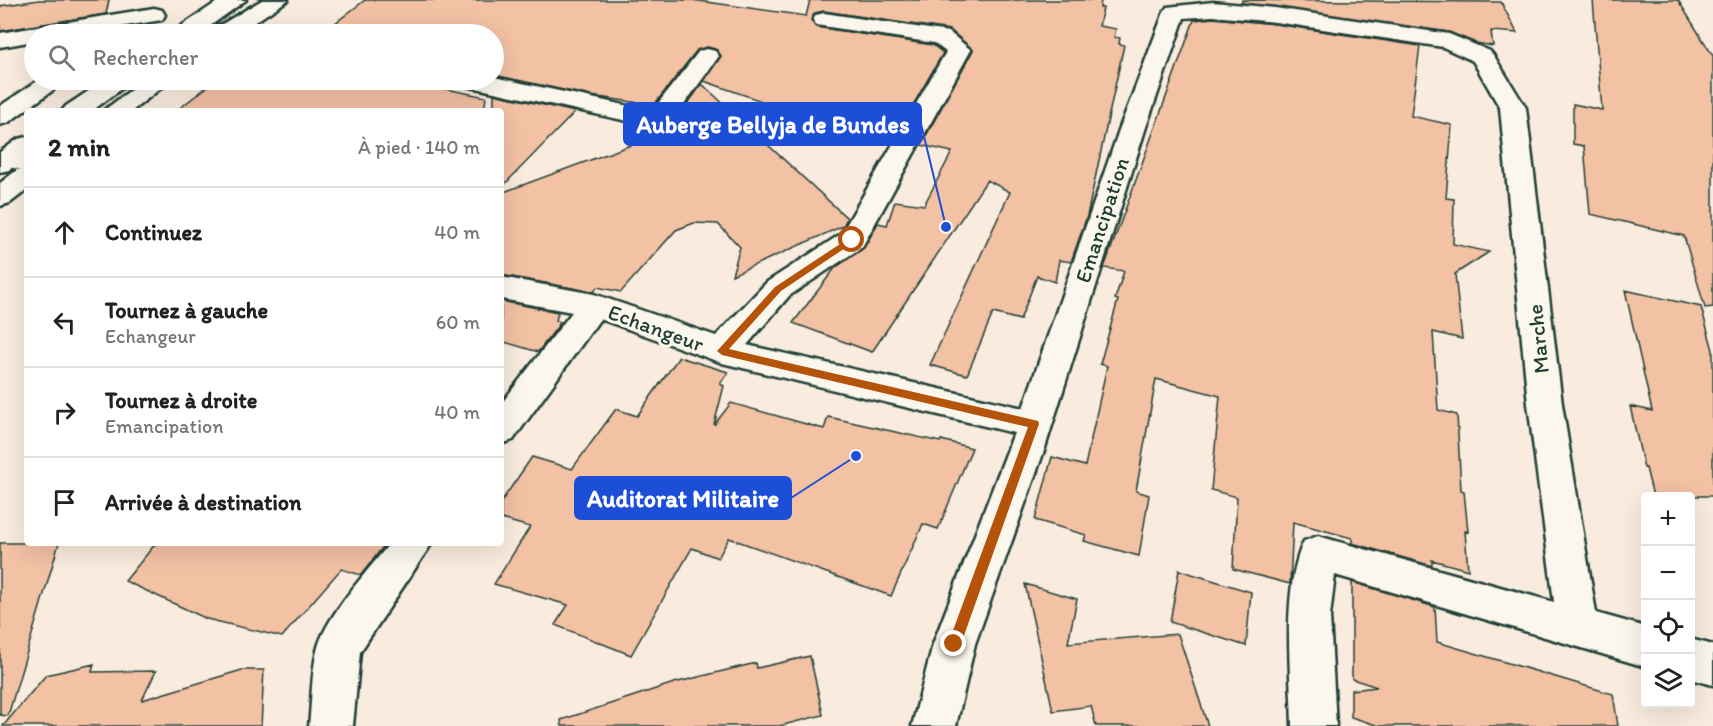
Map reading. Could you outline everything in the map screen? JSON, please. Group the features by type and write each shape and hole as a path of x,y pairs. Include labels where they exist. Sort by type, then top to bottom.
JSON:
{"main road":[{"path":"200,24 235,0"},
{"path":"238,24 277,0"},
{"name":"Emancipation","path":"934,726 954,644 1034,424 1132,130 1175,12 1213,9 1275,15 1449,41 1482,56"},
{"path":"86,24 161,10 139,24"},
{"path":"722,351 778,289 852,240 959,50 941,37 824,20"},
{"path":"0,40 24,36"},
{"path":"504,87 655,119 664,115 707,56"},
{"name":"Marche","path":"1482,56 1513,108 1545,404 1578,629"},
{"path":"0,117 40,90"},
{"path":"79,108 106,90"},
{"path":"120,108 145,90"},
{"path":"0,197 18,161"},
{"name":"Echangeur","path":"504,289 594,305 722,351 1034,424"},
{"name":"Echangeur","path":"504,426 594,305"},
{"path":"331,726 339,647 370,598 411,546"},
{"path":"1314,726 1310,616 1318,553 1641,646"},
{"path":"1695,660 1713,665"}],"building":[{"path":"39,0 109,0 106,14 44,24 24,24 24,27 0,31 0,6"},
{"path":"365,0 692,0 806,16 810,0 1101,0 1100,8 1103,8 1099,26 1116,29 1114,37 1120,38 1119,44 1124,45 1087,216 1071,262 1059,260 1055,282 1037,276 1020,320 993,313 967,375 930,365 1010,192 987,180 872,352 793,323 835,268 864,248 878,223 887,225 895,201 924,205 952,152 921,145 973,50 950,30 824,11 815,13 811,19 816,27 933,45 943,53 894,138 867,132 862,136 704,81 721,56 717,50 708,47 697,50 654,105 591,96 504,77 504,24 334,24"},
{"path":"1242,0 1501,2 1517,33 1491,31 1493,46 1476,43 1449,32 1242,3"},
{"path":"1593,0 1678,0 1713,56 1713,307 1705,308 1684,236 1590,214 1584,146 1573,144 1573,104 1602,110"},
{"path":"1213,18 1275,24 1420,46 1411,116 1452,125 1446,198 1454,199 1453,244 1489,252 1455,274 1462,339 1433,332 1438,410 1457,415 1461,490 1464,491 1468,532 1465,531 1468,570 1432,560 1432,566 1352,543 1352,538 1293,522 1290,584 1233,569 1237,497 1211,490 1220,396 1156,379 1136,491 1149,495 1139,556 1084,541 1086,535 1035,520 1052,457 1085,466 1107,366 1100,364 1124,271 1104,268 1194,20"},
{"path":"702,84 847,218 843,226 732,275 740,247 718,224 694,223 676,230 621,292 597,287 594,292 504,276 504,192 712,115 683,110"},
{"path":"203,90 451,90 486,97 484,108 180,108"},
{"path":"494,94 575,112 504,185 504,108 494,108"},
{"path":"1625,290 1701,307 1713,350 1713,496 1695,496 1695,492 1652,492 1646,468 1644,468 1630,406 1652,411"},
{"path":"504,302 558,312 556,321 561,322 538,352 504,342"},
{"path":"679,357 728,372 720,384 724,386 714,425 731,403 824,429 828,417 972,448 938,529 923,524 891,596 729,538 718,558 692,548 631,655 555,625 568,605 494,584 530,527 504,520 504,498 532,457 572,469 616,409 637,416"},
{"path":"0,543 58,546 8,716 0,715"},
{"path":"154,546 384,546 361,575 341,569 282,637 207,619 125,581"},
{"path":"1179,570 1251,592 1246,646 1170,622"},
{"path":"1352,582 1435,607 1437,642 1613,694 1618,726 1379,726 1351,717 1351,690 1377,687 1352,679"},
{"path":"1025,584 1077,599 1068,643 1178,634 1208,726 1096,726 1091,706 1053,711"},
{"path":"810,656 823,715 779,726 562,726 561,720 674,683 756,663 757,668"},
{"path":"94,664 92,672 156,671 142,700 242,670 264,670 261,726 3,726 46,675"}],"place":[{"name":"Auberge Bellyja de Bundes","path":"946,227"},
{"name":"Auditorat Militaire","path":"856,456"}],"route":[{"path":"852,240 778,289 722,351 1034,424 954,644"}]}
